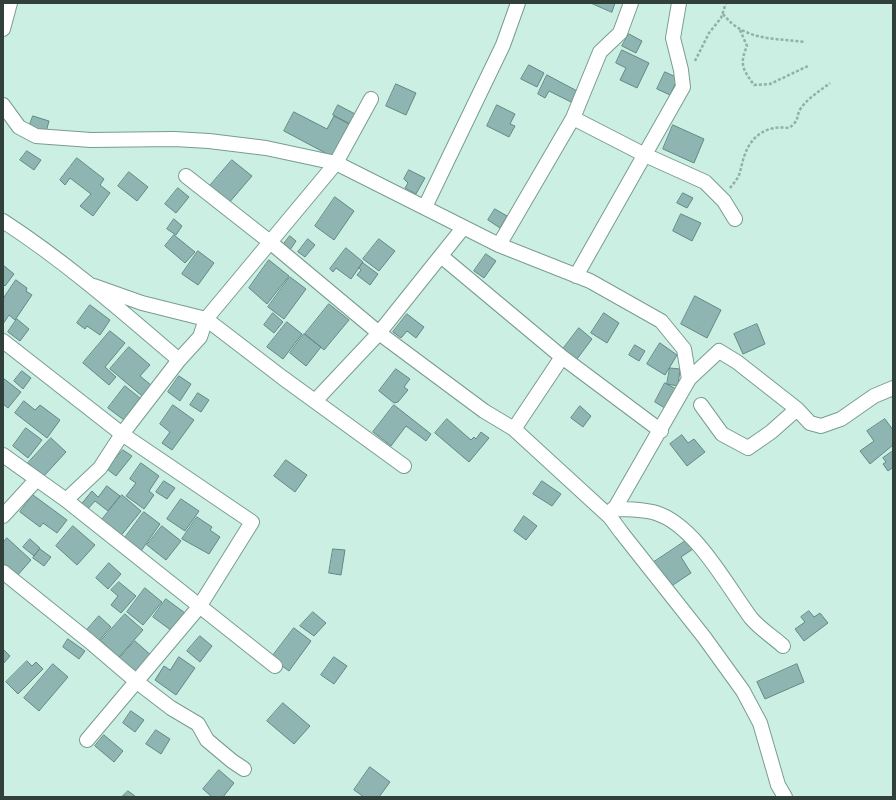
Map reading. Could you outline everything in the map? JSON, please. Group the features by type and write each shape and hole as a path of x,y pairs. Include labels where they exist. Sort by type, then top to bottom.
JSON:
{"street":[{"path":"3,29 10,3"},
{"path":"425,207 503,44 518,3"},
{"path":"499,245 574,118 600,52 620,33 631,3"},
{"path":"576,276 684,87 673,38 679,3"},
{"path":"66,500 100,468 122,434 179,360 200,337 206,319 336,163 371,99"},
{"path":"3,104 19,127 36,136 91,140 174,139 209,141 266,148 336,163 499,245 590,282 661,322 684,349 690,379"},
{"path":"574,118 645,156 705,182 724,201 735,219"},
{"path":"186,176 270,242 379,333 484,411 514,429 612,513 621,532 704,637 743,691 760,723 778,785 785,797"},
{"path":"3,220 32,239 94,286 179,360"},
{"path":"316,400 379,333 463,228"},
{"path":"441,256 562,357 661,431"},
{"path":"94,286 142,303 206,319 404,466"},
{"path":"3,342 122,434 252,522 199,606 87,740"},
{"path":"612,513 690,379 719,351 737,362 797,409 810,423 822,426 841,419 874,396 893,388"},
{"path":"514,429 562,357"},
{"path":"700,405 722,434 748,448 771,432 797,409"},
{"path":"3,455 66,500 275,666"},
{"path":"3,516 36,480"},
{"path":"612,513 655,512 676,524 707,556 752,619 783,646"},
{"path":"3,572 89,641 137,682 171,708 198,724 207,740 244,769"}],"path":[{"path":"694,62 709,33 722,14 726,3"},
{"path":"722,14 730,23 740,30 762,38 805,42"},
{"path":"740,30 747,46 742,58 743,70 754,85 770,84 808,66"},
{"path":"724,201 730,188 739,176 744,156 753,140 763,132 777,127 789,128 798,121 800,109 812,96 830,83"}],"building":[{"path":"591,3 615,3 612,12"},
{"path":"629,34 642,41 636,53 622,46"},
{"path":"622,50 649,63 637,88 620,80 626,68 616,63"},
{"path":"529,65 544,73 537,87 521,79"},
{"path":"665,72 678,78 670,95 657,89"},
{"path":"547,75 579,92 573,103 549,91 545,98 538,94"},
{"path":"396,84 416,93 406,115 386,106"},
{"path":"338,105 355,114 350,124 333,115"},
{"path":"497,105 515,114 510,124 515,126 509,137 487,126"},
{"path":"294,112 327,129 334,116 349,124 333,157 284,131"},
{"path":"33,116 49,121 46,132 29,127"},
{"path":"673,125 704,139 694,163 663,149"},
{"path":"27,151 41,160 34,170 20,160"},
{"path":"77,158 104,179 100,185 110,193 93,216 80,206 91,194 70,178 65,185 60,180"},
{"path":"232,160 252,176 228,204 208,188"},
{"path":"409,170 425,178 416,194 405,188 408,183 404,179"},
{"path":"129,172 148,187 137,201 118,186"},
{"path":"178,188 189,197 176,213 165,204"},
{"path":"683,193 693,198 687,208 677,203"},
{"path":"335,197 354,211 334,240 315,226"},
{"path":"495,209 507,216 500,228 488,220"},
{"path":"681,214 701,223 692,241 673,231"},
{"path":"174,219 182,226 176,235 167,229"},
{"path":"174,235 195,252 185,263 165,246"},
{"path":"290,236 296,241 290,250 283,245"},
{"path":"308,239 315,245 305,257 298,252"},
{"path":"379,239 395,251 379,271 363,259"},
{"path":"346,248 363,262 351,279 336,268 333,272 330,269"},
{"path":"198,251 214,263 198,285 182,274"},
{"path":"486,254 496,261 484,278 474,271"},
{"path":"269,260 289,276 267,304 249,288"},
{"path":"363,263 378,274 370,285 357,275 361,270 359,268"},
{"path":"3,265 14,274 5,286 3,284"},
{"path":"290,277 306,289 284,319 268,307"},
{"path":"16,280 27,288 26,291 32,295 15,320 9,315 3,324 3,299"},
{"path":"695,296 721,310 707,338 681,324"},
{"path":"329,304 349,320 324,350 305,334"},
{"path":"90,305 110,320 100,335 87,326 85,329 77,323"},
{"path":"273,313 283,322 274,333 264,325"},
{"path":"604,313 619,323 607,343 591,333"},
{"path":"407,314 424,327 416,338 407,331 401,338 393,332"},
{"path":"17,319 29,329 20,341 8,332"},
{"path":"287,322 302,334 283,359 267,347"},
{"path":"757,324 765,344 743,354 734,334"},
{"path":"579,328 592,339 577,359 563,349"},
{"path":"110,331 125,343 105,367 116,377 109,385 83,363"},
{"path":"304,334 321,347 306,366 290,353"},
{"path":"660,343 677,355 665,375 647,364"},
{"path":"635,345 645,351 639,361 629,355"},
{"path":"129,347 150,365 140,376 151,385 142,396 110,369"},
{"path":"670,368 680,369 678,386 667,384"},
{"path":"396,369 410,379 404,387 408,390 398,402 394,403 379,391"},
{"path":"22,371 31,378 23,389 14,381"},
{"path":"179,376 191,384 180,401 168,392"},
{"path":"3,378 21,392 8,408 3,404"},
{"path":"665,383 678,390 668,410 655,402"},
{"path":"125,386 140,398 124,420 108,408"},
{"path":"198,393 209,400 201,412 190,405"},
{"path":"24,401 35,410 40,405 60,420 47,438 15,413"},
{"path":"173,405 194,420 172,450 162,443 170,432 160,424"},
{"path":"394,405 431,434 426,441 406,426 391,446 373,432"},
{"path":"580,406 591,416 583,427 571,418"},
{"path":"447,419 471,440 474,437 476,439 481,432 489,438 469,462 435,433"},
{"path":"885,419 893,430 893,445 870,464 860,451 874,441 867,431"},
{"path":"26,428 42,440 28,458 13,446"},
{"path":"682,435 688,443 694,439 705,452 687,466 670,444"},
{"path":"51,438 66,452 43,477 28,463"},
{"path":"123,450 132,456 116,476 107,469"},
{"path":"893,451 893,470 892,468 888,471 883,464 886,462 883,458"},
{"path":"286,460 307,475 295,492 274,476"},
{"path":"141,463 159,476 149,491 154,495 144,509 126,496 136,483 130,479"},
{"path":"164,481 175,488 167,499 156,492"},
{"path":"542,481 561,494 552,506 533,494"},
{"path":"107,486 120,496 108,511 95,501 85,512 79,507 92,491 98,497"},
{"path":"33,495 67,520 57,533 43,523 40,527 20,512"},
{"path":"122,495 141,511 119,538 100,522"},
{"path":"181,499 199,511 185,531 167,519"},
{"path":"144,512 160,524 141,551 124,539"},
{"path":"524,516 537,526 526,540 514,531"},
{"path":"197,517 212,527 210,530 220,537 209,554 182,539"},
{"path":"73,526 95,545 77,565 56,546"},
{"path":"162,526 181,541 166,560 147,545"},
{"path":"7,538 31,560 16,577 3,565 3,543"},
{"path":"30,539 40,548 34,556 23,547"},
{"path":"687,540 693,549 681,557 691,573 667,589 651,564"},
{"path":"40,549 51,557 44,566 33,558"},
{"path":"333,549 345,550 341,575 329,573"},
{"path":"109,563 121,574 108,589 96,578"},
{"path":"119,582 136,596 121,613 111,605 118,596 111,590"},
{"path":"145,588 162,602 143,625 127,612"},
{"path":"166,599 185,613 172,631 153,617"},
{"path":"809,611 814,617 820,613 828,623 804,641 795,629 805,622 801,617"},
{"path":"313,612 326,623 314,636 300,626"},
{"path":"125,614 143,630 119,657 101,641"},
{"path":"99,616 111,627 98,642 86,631"},
{"path":"294,628 311,641 289,671 271,658"},
{"path":"200,636 212,646 200,662 187,651"},
{"path":"68,639 85,651 79,659 63,647"},
{"path":"135,641 153,657 136,672 120,658"},
{"path":"3,649 10,656 3,664"},
{"path":"179,657 195,668 176,695 155,680 164,666 170,670"},
{"path":"334,657 347,666 334,684 321,675"},
{"path":"27,661 32,666 36,662 43,669 18,694 6,682"},
{"path":"53,664 68,677 39,711 24,698"},
{"path":"797,664 804,682 765,699 757,682"},
{"path":"283,703 310,726 294,744 267,721"},
{"path":"131,711 144,720 135,732 123,723"},
{"path":"156,730 170,739 161,754 146,744"},
{"path":"104,735 123,751 114,762 95,746"},
{"path":"370,767 390,782 379,797 364,797 354,790"},
{"path":"219,770 234,783 223,797 212,797 203,789"},
{"path":"128,791 135,796 123,796"}]}
